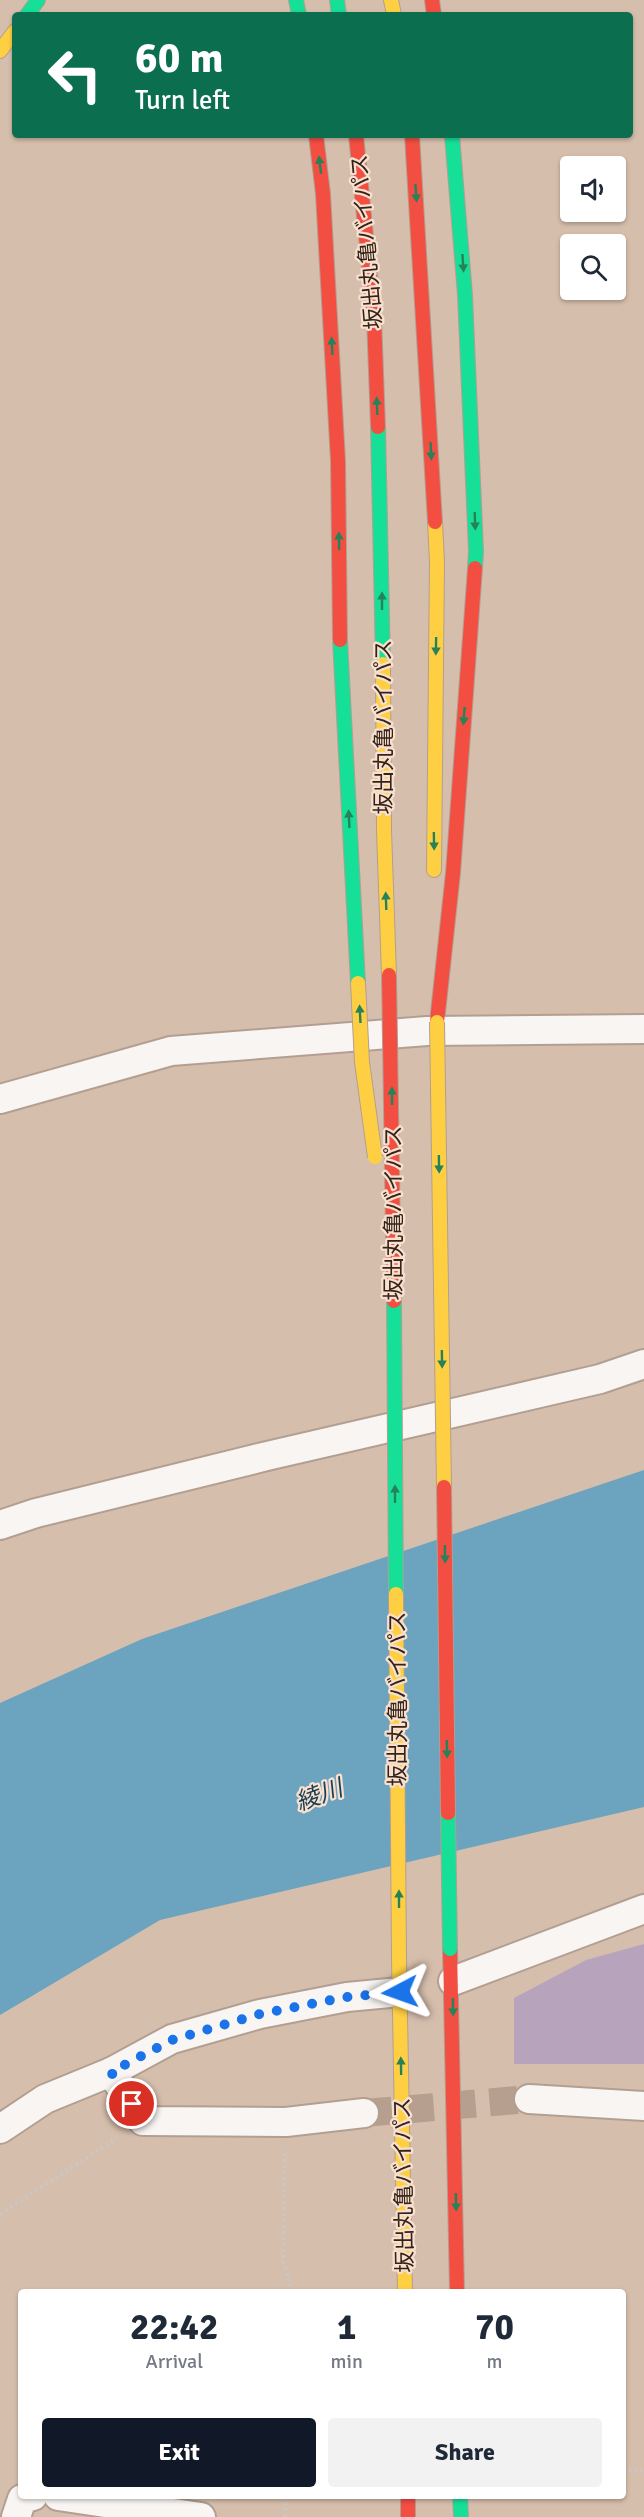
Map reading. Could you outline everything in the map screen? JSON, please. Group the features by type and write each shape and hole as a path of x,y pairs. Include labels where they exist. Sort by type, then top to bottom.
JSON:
{"main road":[{"path":"0,51 12,35"},
{"path":"316,138 323,194 338,461 341,694 362,1062 393,1302"},
{"name":"坂出丸亀バイパス","path":"356,138 374,317 382,563 384,830 392,1087 399,1958 405,2289"},
{"path":"412,138 437,562 433,816 435,885"},
{"path":"437,1022 453,873 476,551 465,295 452,138"},
{"name":"坂出丸亀バイパス","path":"435,908 457,2289"},
{"path":"408,2499 408,2517"},
{"path":"460,2499 461,2517"}],"street":[{"path":"0,1099 171,1051 427,1031 644,1029"},
{"path":"0,1525 36,1513 267,1455 600,1379 644,1364"},
{"path":"453,1981 644,1909"},
{"path":"0,2129 45,2099 111,2072 172,2040 260,2014 355,1996 400,1992"},
{"path":"111,2072 143,2121 286,2122 364,2114"},
{"path":"529,2099 644,2106"},
{"path":"16,2517 22,2499"},
{"path":"78,2499 201,2517"}],"path":[{"path":"0,2214 143,2121"},
{"path":"286,2122 282,2261 291,2289"},
{"path":"626,2469 644,2471"},
{"path":"285,2517 286,2499"}],"shaded area":[{"path":"644,1944 644,2064 514,2064 514,1998 586,1960"}],"water":[{"name":"綾川","path":"644,1470 644,1807 160,1920 0,2015 0,1703 142,1639"}],"tunnel":[{"path":"364,2113 529,2099"}],"traffic: fast":[{"path":"29,12 38,0"},
{"path":"296,0 298,12"},
{"path":"337,0 339,12"},
{"path":"452,138 465,295 475,568"},
{"path":"378,427 383,664"},
{"path":"340,640 358,983"},
{"path":"394,1301 396,1594"},
{"path":"448,1813 450,1949"},
{"path":"460,2499 461,2517"}],"traffic: slow":[{"path":"391,0 393,12"},
{"path":"0,51 12,35"},
{"path":"434,870 437,562 435,522"},
{"path":"383,664 384,830 389,975"},
{"path":"358,983 362,1062 375,1157"},
{"path":"437,1022 444,1487"},
{"path":"396,1594 399,1958"},
{"path":"399,1958 405,2289"}],"traffic: jam":[{"path":"432,0 434,12"},
{"path":"316,138 323,194"},
{"path":"356,138 374,317 378,427"},
{"path":"412,138 435,522"},
{"path":"323,194 338,461 340,640"},
{"path":"437,1022 453,873 475,568"},
{"path":"389,975 394,1301"},
{"path":"444,1487 448,1813"},
{"path":"450,1949 457,2289"},
{"path":"408,2499 408,2517"}],"route":[{"path":"132,2104 111,2072 172,2040 260,2014 372,1993 400,1992"}]}
